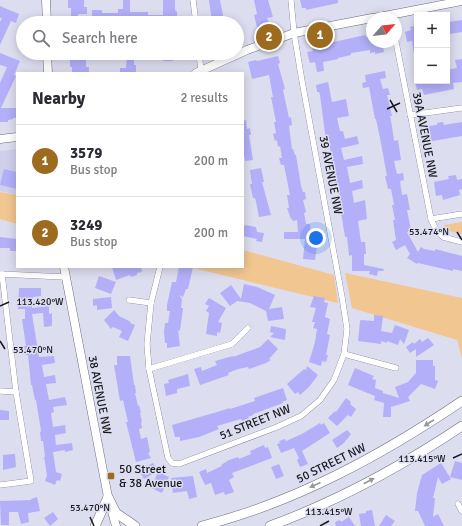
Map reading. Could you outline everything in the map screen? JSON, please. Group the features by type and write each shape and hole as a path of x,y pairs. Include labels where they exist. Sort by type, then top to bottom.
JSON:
{"main road":[{"name":"50 STREET NW","path":"202,526 218,524 285,498 329,478 394,444 462,401"},
{"path":"270,526 324,504 356,488 425,450 462,426"},
{"path":"95,526 108,497"},
{"path":"108,497 116,513 135,526"}],"street":[{"path":"46,0 47,16"},
{"path":"193,0 195,16"},
{"name":"39 AVENUE NW","path":"291,0 294,33 342,297 346,330 344,354 334,380"},
{"path":"402,14 462,1"},
{"path":"244,51 294,33 366,19"},
{"name":"39A AVENUE NW","path":"397,48 431,219 437,232 443,237 462,242"},
{"path":"47,60 48,72"},
{"path":"199,60 198,72 225,60"},
{"path":"410,115 462,108"},
{"path":"0,139 16,137"},
{"path":"431,219 462,214"},
{"name":"38 AVENUE NW","path":"64,268 108,497 116,526"},
{"path":"160,268 151,303 147,344 149,369 232,344 248,328"},
{"path":"0,485 30,481 16,392 1,274 65,277"},
{"path":"129,300 151,303"},
{"path":"344,354 396,368"},
{"name":"51 STREET NW","path":"149,369 168,458 172,463 179,464 301,416 320,400 334,380"},
{"path":"0,392 16,392"},
{"path":"458,504 462,511"}],"shaded area":[{"path":"16,149 16,195 0,191 0,151"},
{"path":"0,192 16,195 16,224 0,219"},
{"path":"462,222 462,234 443,230 445,225"},
{"path":"244,250 334,275 338,303 193,268 244,268"},
{"path":"345,273 462,298 462,358 457,340 352,308"}],"building":[{"path":"68,0 84,0 84,7 87,7 87,14 71,16 71,8 68,8"},
{"path":"123,0 130,0 130,12 148,12 148,15 163,15 163,0 175,0 175,10 177,12 177,16 92,16 92,10 102,10 102,13 118,13 118,9 123,9"},
{"path":"209,0 220,0 223,16 211,16"},
{"path":"254,0 268,0 273,17 267,18 269,24 257,27 254,15 257,14"},
{"path":"300,0 338,0 338,3 306,10 306,8 302,8"},
{"path":"0,6 19,14 18,16 16,16 16,23 11,21 0,45 0,22 2,18 0,18"},
{"path":"462,20 462,32 450,34 450,22"},
{"path":"414,26 414,54 412,41 407,42 405,32 411,30 410,27"},
{"path":"365,35 366,48 383,48 384,52 375,54 375,52 370,53 370,50 351,53 351,55 323,62 324,71 317,72 315,62 310,63 307,52 313,51 312,47"},
{"path":"0,53 20,61 14,75 16,76 1,108 16,108 16,118 8,120 8,122 0,122 0,83 7,67 0,65"},
{"path":"278,56 280,63 278,64 285,89 283,90 289,118 291,117 292,125 289,126 292,149 296,155 301,186 303,192 305,192 306,199 303,200 306,212 304,213 306,224 310,224 311,245 317,246 315,260 303,259 305,239 284,239 284,232 298,232 297,220 293,221 291,219 287,208 289,208 287,195 290,195 284,165 281,165 279,158 282,158 280,146 278,147 277,140 275,141 273,134 276,133 274,122 276,122 271,97 273,97 269,75 252,79 248,62"},
{"path":"462,59 462,82 453,83 454,89 424,95 422,89 417,90 416,84 450,84 450,69 457,68 455,60"},
{"path":"70,60 86,60 86,67 89,67 89,72 72,72"},
{"path":"127,60 134,60 136,72 120,72 120,68 126,68"},
{"path":"385,71 386,78 380,79 383,89 388,88 390,95 387,95 392,116 390,116 394,141 398,140 401,160 394,161 397,174 403,173 404,180 400,181 402,195 407,194 410,210 407,210 411,230 407,232 418,252 421,247 424,249 435,251 435,249 462,256 462,271 453,269 453,271 417,264 407,258 410,254 405,245 396,250 392,242 396,240 393,220 395,220 392,205 394,205 391,189 388,189 385,176 387,176 369,87 363,88 362,83 366,82 365,75"},
{"path":"328,82 332,102 346,99 349,116 337,118 340,131 343,131 345,139 357,136 359,144 341,148 344,160 362,156 363,164 347,167 350,183 362,180 363,188 352,191 354,203 365,200 367,219 358,221 361,242 365,242 366,254 364,254 364,265 384,269 383,271 378,271 377,276 369,274 370,271 352,271 352,255 349,256 347,237 345,237 340,206 342,206 339,192 336,193 329,140 326,141 320,95 319,92 317,92 316,85"},
{"path":"246,120 247,129 250,128 251,135 249,135 253,160 245,161 244,121"},
{"path":"443,122 444,125 462,122 462,136 426,142 425,132 429,132 428,126 437,125 437,123"},
{"path":"261,168 264,182 262,182 271,215 259,217 250,184 252,184 250,170"},
{"path":"4,169 16,172 16,189 0,185"},
{"path":"456,175 457,180 462,179 462,189 459,190 460,195 443,200 442,195 436,196 434,182 449,179 448,176"},
{"path":"245,226 256,227 257,232 264,233 262,242 256,241 257,239 244,236"},
{"path":"0,237 16,239 16,251 10,251 10,248 0,248"},
{"path":"112,268 141,268 142,272 137,273 137,275 131,277 130,275 116,280"},
{"path":"179,268 193,268 188,289 186,289 183,297 179,295 182,299 181,308 183,308 180,331 178,330 180,346 167,348 164,332 165,323 168,323 170,311 167,311 167,305 172,282 176,282"},
{"path":"99,276 116,282 111,294 95,288"},
{"path":"244,284 257,287 275,295 269,309 282,307 284,319 268,321 266,311 250,303 237,301 230,306 220,293 231,285 241,299"},
{"path":"19,288 41,288 41,296 33,297 32,308 49,306 49,314 52,313 52,326 44,327 43,313 32,314 39,357 54,356 55,363 42,365 44,377 55,375 56,383 46,384 49,400 65,397 67,405 53,407 54,412 51,413 53,427 65,425 66,433 55,435 56,445 72,443 73,450 53,452 56,472 62,474 60,481 57,480 55,485 45,481 47,475 43,441 41,441 41,431 36,400 31,385 28,355 26,355 24,346 26,346 22,319 25,319 25,309 18,309"},
{"path":"314,296 325,298 324,302 328,303 325,317 330,319 327,334 330,335 326,355 328,355 326,362 322,361 321,366 309,362 317,329 313,328 315,322 312,322 316,308 310,307"},
{"path":"111,297 112,308 97,310 97,305 93,306 93,299"},
{"path":"209,298 226,308 218,322 222,323 220,333 217,332 217,336 206,334 209,313 206,311 209,306 205,304"},
{"path":"114,310 119,316 135,325 128,341 119,337 122,331 113,327 111,329 104,320"},
{"path":"374,315 383,316 381,331 392,333 395,325 409,330 404,344 400,339 398,345 387,341 387,343 381,341 381,344 358,341 360,321 374,321"},
{"path":"271,326 286,329 285,340 270,337 274,333 270,332"},
{"path":"428,338 434,345 416,357 416,349 410,353 406,347 413,342 414,344 420,339 422,342"},
{"path":"268,339 278,349 269,359 271,360 249,369 248,367 238,369 228,373 229,375 200,385 194,369 201,367 202,371 217,365 215,361 233,357 260,347"},
{"path":"117,356 130,356 135,393 141,413 142,428 139,429 141,439 147,437 150,452 148,453 151,458 136,462 126,422 128,422 123,400 120,401 114,365 117,365"},
{"path":"416,360 433,360 433,366 435,366 435,380 438,381 435,389 421,384 408,397 410,401 391,407 391,417 383,417 384,403 374,400 375,396 348,385 355,368 374,376 372,379 376,380 375,388 383,391 383,393 399,398 395,387 408,382 416,373"},
{"path":"307,366 318,375 309,387 300,395 298,392 295,394 287,384 304,369 306,370"},
{"path":"188,374 190,386 177,389 177,393 166,396 164,384 169,383 168,380"},
{"path":"283,388 287,400 282,402 283,403 253,414 248,417 249,418 242,421 241,419 217,426 219,429 199,437 180,441 180,437 175,437 172,425 255,401 254,398"},
{"path":"346,398 356,409 351,417 348,415 337,426 328,418 335,411 336,412"},
{"path":"0,410 9,411 9,420 0,420"},
{"path":"320,423 321,425 324,423 330,433 302,451 308,464 300,467 297,460 299,458 294,448 281,453 277,444 280,443 279,441 285,439 286,441 302,434"},
{"path":"347,430 351,434 344,443 337,448 332,440"},
{"path":"264,445 265,448 268,447 272,458 232,473 234,477 229,480 234,492 225,495 224,492 215,495 211,483 205,485 199,472 206,469 207,473 222,466 221,465 229,460 238,457 239,459 251,454 250,451"},
{"path":"15,454 16,467 3,470 3,455"},
{"path":"455,461 462,463 462,480 450,477"},
{"path":"153,463 158,471 144,479 139,470"},
{"path":"441,463 451,479 442,484 438,477 433,498 435,498 433,517 438,514 444,526 425,526 418,511 415,511 417,493 422,475"},
{"path":"279,464 284,476 276,479 271,467"},
{"path":"158,472 169,477 162,493 151,488"},
{"path":"193,476 197,497 189,499 187,491 173,493 171,478"},
{"path":"37,497 40,511 28,513 29,522 21,524 18,512 9,512 9,525 1,525 0,501 31,500"},
{"path":"372,510 375,526 361,526 359,514"},
{"path":"53,512 58,519 50,526 44,518"},
{"path":"386,515 395,521 391,526 379,526"},
{"path":"349,517 355,526 334,526 336,525 335,522 340,520 341,522"}],"place":[{"name":"3579","path":"320,35"},
{"name":"3249","path":"269,37"},
{"name":"50 Street & 38 Avenue","path":"111,476"}]}
